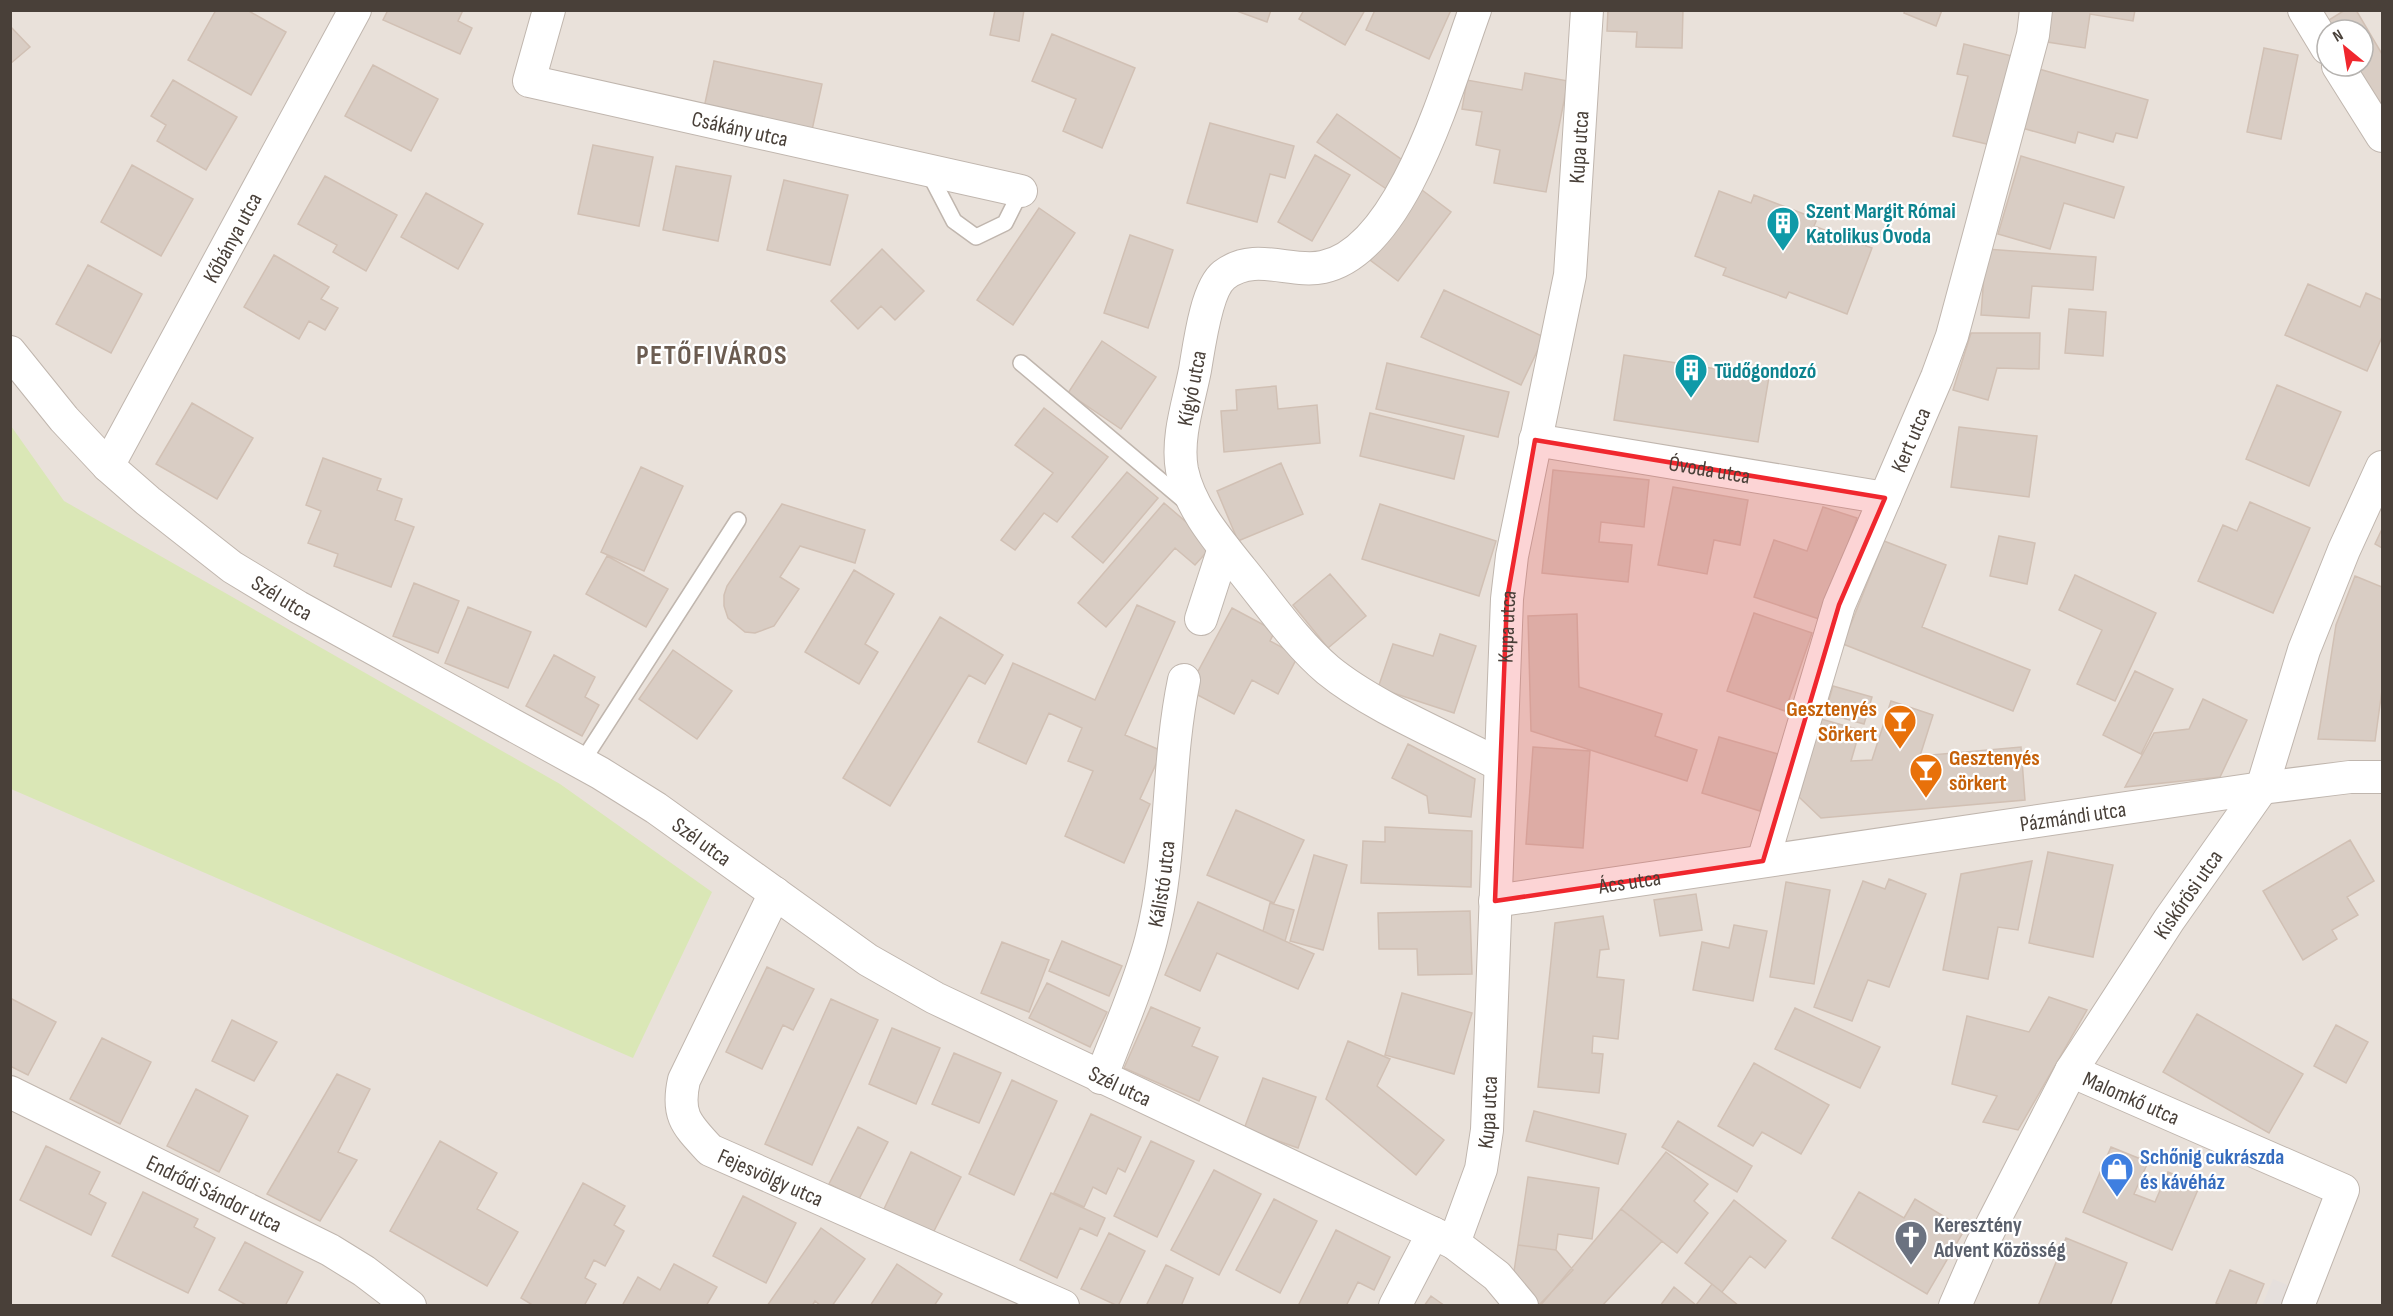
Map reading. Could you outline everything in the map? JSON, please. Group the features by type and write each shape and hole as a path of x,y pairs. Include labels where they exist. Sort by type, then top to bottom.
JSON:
{"street":[{"name":"Kőbánya utca","path":"108,466 355,10"},
{"name":"Csákány utca","path":"549,10 530,81 1021,191"},
{"name":"Kígyó utca","path":"1475,10 1410,182 1383,223 1353,254 1322,267 1252,263 1223,275 1209,301 1182,436 1182,470 1200,514 1224,548 1303,645 1328,669 1358,691 1500,765"},
{"name":"Kupa utca","path":"1444,1238 1481,1169 1487,1130 1506,599 1535,440 1570,275 1587,10"},
{"name":"Kert utca","path":"1763,861 1839,605 1937,377 1952,336 2033,35 2036,10"},
{"path":"2304,10 2315,28"},
{"path":"2346,78 2382,136"},
{"name":"Szél utca","path":"10,352 64,418 108,466 148,501 242,572 298,607 582,762 656,808 877,966 935,998 1444,1238 1497,1276 1522,1305"},
{"name":"Óvoda utca","path":"1535,440 1885,498"},
{"name":"Kiskőrösi utca","path":"1955,1305 1982,1244 2071,1071 2169,920 2262,788 2304,650 2344,550 2382,467"},
{"path":"1201,619 1224,548"},
{"name":"Kálistó utca","path":"1101,1077 1151,940 1160,893 1175,726 1184,680"},
{"name":"Pázmándi utca","path":"1763,861 2262,788 2350,777 2382,777"},
{"name":"Ács utca","path":"1495,901 1763,861"},
{"name":"Fejesvölgy utca","path":"775,893 684,1080 679,1102 687,1124 710,1150 1063,1305"},
{"name":"Malomkő utca","path":"2071,1071 2343,1190 2298,1305"},
{"name":"Endrődi Sándor utca","path":"10,1092 302,1234 364,1271 410,1305"},
{"path":"1395,1305 1444,1238"}],"lane":[{"path":"929,172 954,221 976,237 1005,223 1021,191"},
{"path":"1021,363 1200,514"},
{"path":"582,762 738,520"}],"highlighted area":[{"path":"1535,440 1885,498 1839,605 1763,861 1495,901 1507,599"}],"shaded area":[{"path":"11,11 2382,11 2382,1305 11,1305"},
{"path":"2273,1279 2297,1289 2290,1305 2262,1306"}],"green space":[{"path":"11,426 64,501 560,784 712,892 633,1058 11,789"}],"building":[{"path":"216,10 247,10 286,32 251,95 188,60"},
{"path":"388,10 463,10 458,21 472,28 460,54 383,20"},
{"path":"995,10 1024,10 1019,41 990,35"},
{"path":"1234,10 1271,10 1267,22"},
{"path":"1304,10 1365,10 1345,45 1299,19"},
{"path":"1375,10 1451,10 1429,59 1366,30"},
{"path":"1608,10 1683,10 1682,48 1636,47 1637,32 1607,31"},
{"path":"1905,10 1942,10 1936,26 1904,13"},
{"path":"2045,10 2135,10 2133,21 2090,14 2085,48 2041,41"},
{"path":"2345,10 2356,10 2361,18 2332,18"},
{"path":"10,26 30,47 10,64"},
{"path":"1052,34 1135,68 1102,148 1063,131 1076,99 1032,81"},
{"path":"2375,42 2382,54 2382,120 2357,78 2375,78"},
{"path":"1964,44 2016,57 1995,146 1953,136 1968,76 1957,74"},
{"path":"2264,48 2298,55 2281,139 2247,132"},
{"path":"714,61 822,84 812,130 704,108"},
{"path":"373,65 438,99 411,151 345,116"},
{"path":"2039,69 2148,100 2137,138 2116,133 2113,142 2078,132 2075,143 2022,128"},
{"path":"1525,73 1568,81 1546,192 1494,183 1500,150 1476,145 1482,112 1462,109 1467,80 1522,90"},
{"path":"173,80 237,117 206,170 157,141 166,125 151,116"},
{"path":"1337,114 1408,164 1388,190 1317,142"},
{"path":"1210,123 1294,146 1285,178 1270,174 1257,222 1187,203"},
{"path":"593,145 653,157 639,226 578,214"},
{"path":"1315,155 1350,175 1312,241 1278,222"},
{"path":"2021,156 2124,187 2114,218 2064,203 2050,249 1998,234"},
{"path":"132,165 193,199 161,256 101,222"},
{"path":"676,166 731,176 718,241 663,230"},
{"path":"325,176 397,215 366,271 333,252 337,245 298,224"},
{"path":"784,180 848,195 830,265 767,250"},
{"path":"1422,190 1451,212 1398,281 1370,260"},
{"name":"Szent Margit Római Katolikus Óvoda","path":"1719,191 1751,203 1754,195 1817,219 1814,226 1872,248 1847,314 1789,292 1786,298 1723,275 1726,268 1695,256"},
{"path":"426,193 483,224 458,269 401,237"},
{"path":"1039,208 1075,233 1013,325 977,300"},
{"path":"1130,235 1173,250 1148,328 1104,313"},
{"path":"882,249 924,291 895,320 881,306 858,329 831,301"},
{"path":"1986,249 2096,257 2093,290 2032,286 2029,318 1981,315"},
{"path":"274,255 329,287 321,299 338,308 325,330 309,321 299,339 244,307"},
{"path":"88,265 142,294 111,353 56,324"},
{"path":"2308,284 2360,307 2366,293 2382,300 2382,337 2367,371 2285,335"},
{"path":"1444,290 1544,337 1521,385 1421,337"},
{"path":"2069,309 2106,312 2103,356 2065,353"},
{"path":"1971,333 2040,333 2039,369 1997,368 1988,400 1953,390"},
{"path":"1102,341 1156,377 1121,429 1068,393"},
{"name":"Tüdőgondozó","path":"1624,355 1769,377 1758,442 1614,420"},
{"path":"1387,363 1509,392 1498,437 1376,409"},
{"path":"2277,385 2341,412 2309,486 2246,459"},
{"path":"1276,386 1278,409 1317,405 1320,443 1224,452 1221,411 1237,410 1236,390"},
{"path":"192,403 253,438 217,499 156,464"},
{"path":"1044,408 1108,457 1057,522 1044,513 1015,550 1001,540 1053,473 1015,445"},
{"path":"1370,413 1464,436 1454,479 1360,456"},
{"path":"1959,427 2037,436 2029,497 1951,487"},
{"path":"323,458 381,479 377,490 402,499 395,520 414,527 391,587 334,566 338,554 308,543 321,511 306,505"},
{"path":"1281,463 1303,514 1238,541 1217,491"},
{"path":"641,467 683,486 644,571 601,552"},
{"path":"1553,470 1649,480 1644,527 1601,522 1599,542 1632,545 1628,582 1542,573"},
{"path":"1127,472 1158,498 1103,563 1072,537"},
{"path":"1673,487 1748,500 1740,545 1714,540 1707,574 1658,565"},
{"path":"2250,502 2310,528 2273,613 2198,581 2223,525 2237,531"},
{"path":"1164,503 1213,545 1195,565 1175,548 1106,627 1078,603"},
{"path":"782,504 865,530 855,563 800,546 780,577 799,589 774,626 755,633 745,632 728,618 724,606 724,595 727,586"},
{"path":"1380,504 1496,541 1479,596 1362,559"},
{"path":"1823,507 1857,518 1822,620 1754,597 1774,540 1807,551"},
{"path":"2382,529 2382,548 2375,544"},
{"path":"1999,536 2035,543 2027,584 1990,576"},
{"path":"1884,541 1946,565 1922,627 2030,670 2013,711 1843,644"},
{"path":"607,556 668,589 646,627 586,594"},
{"path":"854,570 894,594 865,644 878,652 859,684 805,652"},
{"path":"1330,574 1366,616 1328,648 1293,605"},
{"path":"2075,575 2156,613 2115,701 2077,684 2102,630 2059,610"},
{"path":"2355,576 2382,587 2382,690 2375,741 2318,739 2336,625"},
{"path":"414,583 459,601 438,653 393,636"},
{"path":"1137,605 1175,622 1125,735 1162,751 1140,799 1150,804 1124,863 1065,836 1093,771 1068,761 1082,728 1049,713 1026,764 978,742 1013,663 1095,700"},
{"path":"468,607 531,632 508,688 445,663"},
{"path":"1232,608 1275,631 1270,641 1298,656 1278,694 1252,680 1234,714 1188,690"},
{"path":"1754,613 1812,633 1785,711 1727,691"},
{"path":"1577,614 1579,687 1662,714 1655,736 1697,750 1687,781 1531,731 1528,616"},
{"path":"940,617 1003,655 985,684 969,675 890,806 843,778"},
{"path":"1440,634 1476,646 1454,713 1378,688 1393,644 1433,656"},
{"path":"673,650 732,691 697,739 639,699"},
{"path":"554,655 595,677 585,697 599,705 582,736 526,706"},
{"path":"2135,671 2173,689 2141,754 2103,735"},
{"path":"1833,686 1872,697 1864,724 1825,713"},
{"path":"2203,699 2247,720 2220,777 2125,787 2154,733 2189,729"},
{"path":"1891,701 1933,715 1920,756 2021,747 2025,800 1821,818 1799,797 1821,719 1860,730 1851,761 1872,760"},
{"path":"1719,737 1778,754 1760,811 1702,793"},
{"path":"1408,744 1475,779 1471,817 1429,813 1427,796 1392,778"},
{"path":"1533,747 1590,751 1583,848 1526,844"},
{"path":"1236,810 1304,840 1274,903 1207,875"},
{"path":"1385,827 1472,831 1471,887 1361,883 1363,841 1385,842"},
{"path":"2350,840 2374,881 2347,897 2358,915 2332,930 2337,939 2303,960 2263,891"},
{"path":"2048,852 2113,865 2093,957 2029,943"},
{"path":"1314,855 1347,865 1323,950 1290,941"},
{"path":"2032,861 2018,930 1998,927 1988,979 1943,970 1961,874"},
{"path":"1889,879 1926,894 1889,987 1868,980 1852,1021 1814,1007 1863,881 1885,889"},
{"path":"1786,882 1830,890 1814,984 1770,977"},
{"path":"1696,894 1702,930 1660,936 1654,900"},
{"path":"1198,902 1314,954 1298,989 1217,953 1200,991 1165,975"},
{"path":"1270,903 1294,910 1285,941 1263,931"},
{"path":"1470,911 1472,974 1418,975 1417,949 1379,949 1378,913"},
{"path":"1603,916 1609,949 1600,950 1597,977 1624,980 1618,1039 1593,1036 1592,1053 1603,1054 1599,1093 1538,1087 1555,923"},
{"path":"1734,925 1767,931 1753,1001 1693,990 1702,942 1729,948"},
{"path":"1062,941 1122,966 1109,996 1049,971"},
{"path":"1002,942 1049,960 1029,1012 981,993"},
{"path":"767,967 814,989 793,1030 783,1025 762,1069 726,1052"},
{"path":"1047,983 1107,1012 1090,1047 1029,1018"},
{"path":"1402,993 1472,1013 1454,1074 1385,1055"},
{"path":"2049,997 2087,1010 2018,1130 1983,1122 1997,1096 1952,1084 1967,1016 2029,1032"},
{"path":"10,998 56,1022 28,1075 10,1066"},
{"path":"831,999 878,1020 812,1165 765,1144"},
{"path":"1151,1007 1200,1028 1192,1046 1218,1057 1199,1101 1124,1068"},
{"path":"1795,1008 1880,1047 1860,1088 1775,1049"},
{"path":"2197,1014 2303,1074 2269,1133 2163,1072"},
{"path":"232,1020 277,1042 254,1081 212,1061"},
{"path":"2336,1025 2368,1042 2346,1083 2314,1066"},
{"path":"892,1028 940,1048 916,1104 869,1084"},
{"path":"102,1038 151,1062 120,1124 70,1099"},
{"path":"1348,1041 1390,1059 1377,1086 1444,1140 1416,1175 1326,1099"},
{"path":"954,1053 1001,1073 979,1123 932,1104"},
{"path":"1754,1063 1829,1105 1801,1154 1762,1132 1753,1146 1718,1126"},
{"path":"337,1074 370,1089 338,1152 357,1160 320,1221 267,1194"},
{"path":"1263,1078 1316,1097 1298,1148 1244,1129"},
{"path":"1012,1080 1057,1101 1014,1195 969,1174"},
{"path":"196,1089 248,1116 219,1172 167,1146"},
{"path":"1534,1111 1626,1134 1618,1164 1526,1141"},
{"path":"1091,1114 1141,1137 1125,1172 1118,1168 1106,1194 1093,1187 1084,1207 1054,1193"},
{"path":"1678,1121 1752,1166 1737,1192 1662,1147"},
{"path":"858,1127 888,1142 859,1199 829,1184"},
{"path":"440,1141 497,1173 477,1209 518,1232 487,1286 390,1231"},
{"path":"1151,1141 1194,1161 1157,1237 1114,1216"},
{"path":"46,1146 100,1172 89,1194 106,1203 91,1235 20,1200"},
{"name":"Schőnig cukrászda és kávéház","path":"2111,1147 2148,1162 2134,1194 2155,1202 2168,1172 2200,1185 2172,1250 2083,1212"},
{"path":"911,1152 961,1177 933,1233 884,1209"},
{"path":"1666,1152 1708,1184 1694,1201 1708,1213 1677,1253 1621,1209"},
{"path":"1214,1170 1261,1194 1219,1275 1171,1250"},
{"path":"1528,1177 1599,1188 1592,1239 1558,1234 1556,1250 1518,1245"},
{"path":"583,1183 625,1206 614,1225 624,1231 605,1266 594,1260 585,1278 596,1284 584,1306 534,1306 521,1298"},
{"path":"143,1192 198,1219 194,1227 215,1238 188,1293 112,1256"},
{"name":"Keresztény Advent Közösség","path":"1859,1192 1904,1218 1915,1199 1965,1229 1927,1294 1832,1238"},
{"path":"1051,1193 1105,1218 1097,1236 1080,1228 1057,1278 1020,1260"},
{"path":"743,1196 796,1223 766,1283 713,1256"},
{"path":"1274,1199 1317,1221 1280,1293 1236,1270"},
{"path":"1734,1200 1786,1241 1765,1268 1750,1256 1722,1292 1685,1263"},
{"path":"1621,1209 1662,1241 1602,1306 1540,1306"},
{"path":"821,1228 865,1259 832,1306 821,1306 815,1301 812,1306 767,1306"},
{"path":"1336,1230 1390,1257 1374,1290 1358,1282 1346,1306 1298,1306"},
{"path":"1109,1233 1145,1251 1118,1306 1081,1289"},
{"path":"2066,1238 2127,1263 2110,1306 2038,1306"},
{"path":"245,1242 303,1272 285,1306 248,1306 219,1290"},
{"path":"1518,1245 1556,1250 1573,1270 1539,1305 1514,1271"},
{"path":"674,1264 717,1287 706,1306 622,1306 638,1277 660,1290"},
{"path":"897,1264 942,1294 934,1306 870,1306"},
{"path":"1166,1265 1193,1278 1181,1306 1146,1306"},
{"path":"2230,1270 2264,1284 2255,1306 2223,1306 2216,1303"},
{"path":"1712,1284 1739,1306 1660,1306 1674,1287 1696,1305"},
{"path":"1431,1296 1445,1306 1424,1306"}],"place":[{"name":"Szent Margit Római Katolikus Óvoda","path":"1783,252"},
{"name":"Tüdőgondozó","path":"1691,399"},
{"name":"Gesztenyés Sörkert","path":"1900,750"},
{"name":"Gesztenyés sörkert","path":"1926,799"},
{"name":"Schőnig cukrászda és kávéház","path":"2117,1198"},
{"name":"Keresztény Advent Közösség","path":"1911,1266"}],"district":[{"name":"PETŐFIVÁROS","path":"712,354"}]}
